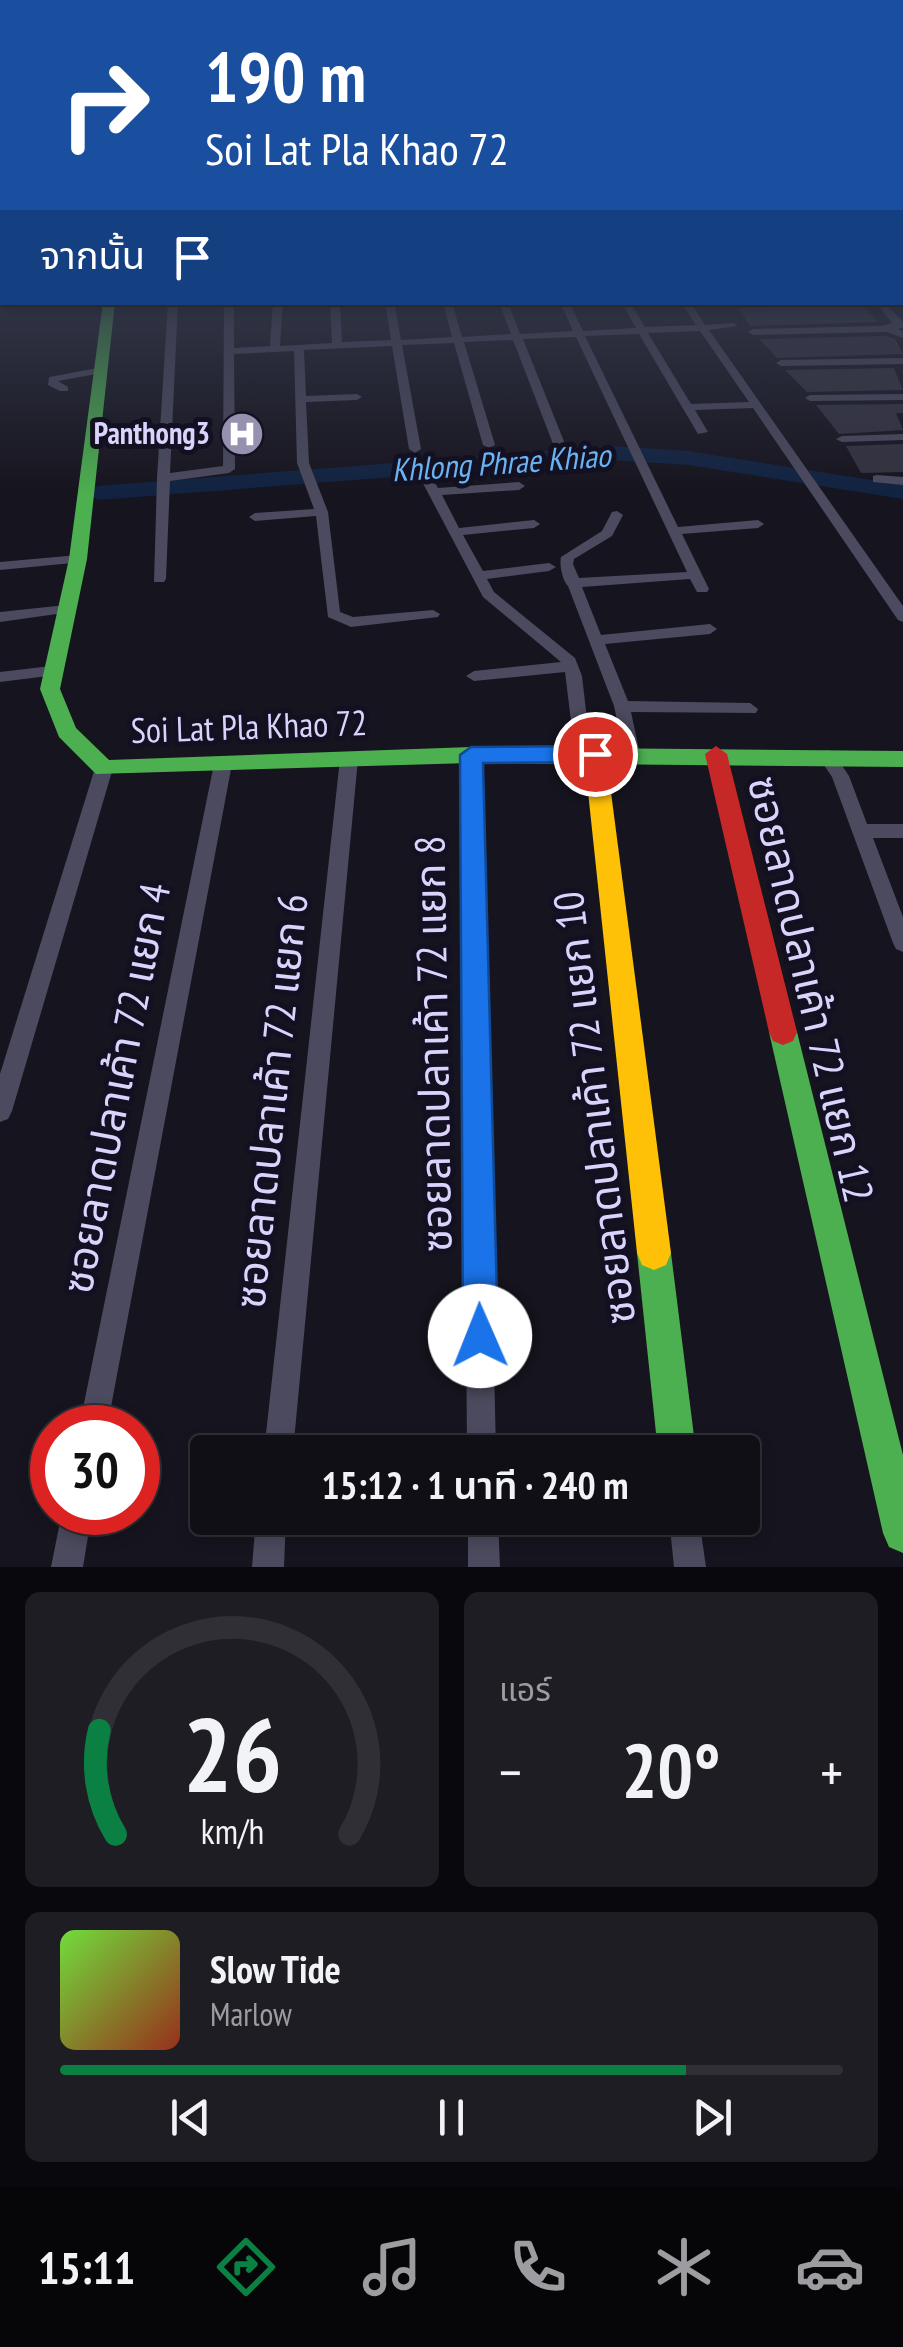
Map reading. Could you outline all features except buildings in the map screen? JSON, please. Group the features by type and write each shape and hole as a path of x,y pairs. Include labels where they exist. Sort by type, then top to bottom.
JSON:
{"street":[{"name":"Soi Lat Pla Khao 72","path":"105,347 78,558 50,672 50,689 66,732 104,768 471,755 903,758"},
{"path":"159,579 171,347"},
{"path":"163,485 230,469 230,347"},
{"path":"230,351 286,347"},
{"path":"300,347 306,475 322,512 332,614 338,620 433,614"},
{"path":"397,347 414,448"},
{"path":"460,347 489,445"},
{"path":"519,347 561,449"},
{"path":"585,347 702,589"},
{"path":"652,347 702,432"},
{"path":"718,347 903,618"},
{"path":"781,363 903,362"},
{"path":"64,389 53,385 52,379 103,370"},
{"path":"810,398 903,396"},
{"path":"302,399 357,397"},
{"path":"688,407 757,406"},
{"path":"842,439 903,438"},
{"path":"423,472 494,602 560,650 571,666 589,754"},
{"path":"877,479 903,481"},
{"path":"434,492 520,486"},
{"path":"255,518 322,512"},
{"path":"618,515 606,533 568,557 571,583 622,706 632,754"},
{"path":"455,532 534,524"},
{"path":"672,531 758,524"},
{"path":"0,566 78,558"},
{"path":"478,576 549,566"},
{"path":"571,583 685,576"},
{"path":"0,617 66,608"},
{"path":"594,640 710,629"},
{"path":"474,676 571,666"},
{"path":"0,676 50,672"},
{"path":"622,706 750,709"},
{"name":"ซอยลาดปลาเค้า 72 แยก 10","path":"589,754 674,1435"},
{"name":"ซอยลาดปลาเค้า 72 แยก 12","path":"716,754 903,1533"},
{"name":"ซอยลาดปลาเค้า 72 แยก 8","path":"471,755 482,1435"},
{"path":"827,756 862,831 903,943"},
{"name":"ซอยลาดปลาเค้า 72 แยก 6","path":"280,1435 349,759"},
{"name":"ซอยลาดปลาเค้า 72 แยก 4","path":"98,1405 223,764"},
{"path":"0,1111 104,768"},
{"path":"862,831 903,830"},
{"path":"67,1567 73,1535"},
{"path":"268,1567 270,1535"},
{"path":"483,1535 484,1567"},
{"path":"686,1535 690,1567"}],"waterway":[{"name":"Khlong Phrae Khiao","path":"98,493 612,453 688,458 903,492"}],"traffic: fast":[{"path":"104,347 78,559 50,689 67,732 104,768 471,755 903,759"},
{"path":"783,1032 903,1533"},
{"path":"654,1253 675,1435"}],"traffic: slow":[{"path":"595,754 654,1253"}],"traffic: jam":[{"path":"716,754 783,1032"}],"place":[{"name":"Panthong3","path":"242,434"}],"route":[{"path":"480,1336 471,755 595,754"}]}
